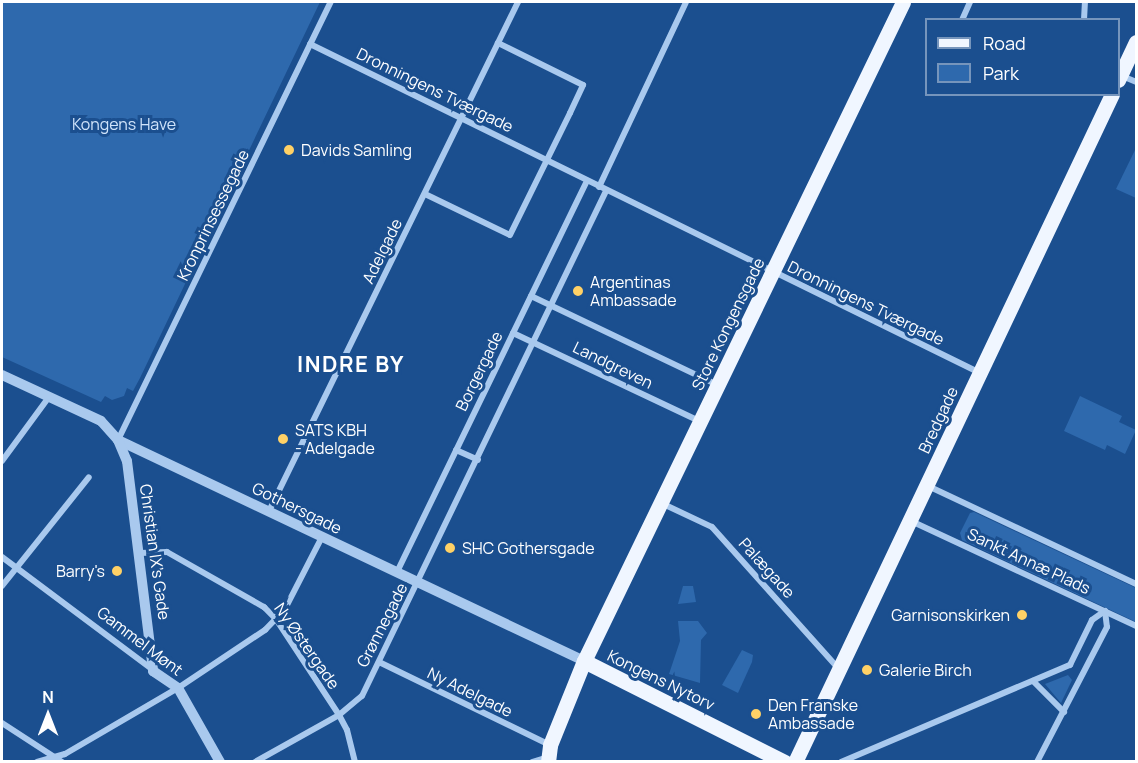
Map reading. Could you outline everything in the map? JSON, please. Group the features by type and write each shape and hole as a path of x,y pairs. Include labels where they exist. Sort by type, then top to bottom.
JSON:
{"main road":[{"name":"Store Kongensgade","path":"584,662 903,2"},
{"path":"1120,74 1137,42"},
{"name":"Bredgade","path":"795,762 1111,96"},
{"name":"Kongens Nytorv","path":"549,755 584,662 785,762"}],"street":[{"name":"Kronprinsessegade","path":"118,440 331,2"},
{"name":"Adelgade","path":"269,511 518,2"},
{"path":"599,187 686,2"},
{"path":"963,18 970,2"},
{"path":"1084,18 1085,2"},
{"path":"425,194 510,235 584,85 498,43"},
{"name":"Dronningens Tværgade","path":"310,44 980,374"},
{"path":"1120,76 1137,82"},
{"name":"Borgergade","path":"397,572 587,181"},
{"path":"419,583 606,191"},
{"name":"Landgreven","path":"531,296 718,385"},
{"name":"Landgreven","path":"513,333 700,422"},
{"name":"Gothersgade","path":"2,375 101,421 118,440 584,662"},
{"path":"2,460 49,397"},
{"name":"Christian IX's Gade","path":"118,440 127,462 153,671"},
{"path":"456,450 478,460"},
{"path":"2,586 89,477"},
{"name":"Sankt Annæ Plads","path":"927,485 1137,584"},
{"name":"Palægade","path":"661,503 712,527 839,670"},
{"name":"Sankt Annæ Plads","path":"910,521 1137,626"},
{"path":"37,762 65,754 178,688 276,619 285,609 322,537"},
{"name":"Ny Østergade","path":"140,553 167,552 264,607 276,619 339,715 347,730 355,762"},
{"name":"Gammel Mønt","path":"2,557 178,688 220,762"},
{"name":"Grønnegade","path":"255,762 339,715 362,696 419,583"},
{"path":"841,762 1070,665 1092,620 1105,611 1107,627 1037,762"},
{"name":"Ny Adelgade","path":"379,662 549,755"},
{"path":"1070,665 1084,671"},
{"path":"1033,681 1064,712"},
{"path":"2,723 56,755 62,762"},
{"path":"532,762 549,755"}],"green space":[{"name":"Kongens Have","path":"2,2 320,2 140,378 133,391 127,388 124,396 112,400 105,396 101,402 2,357"},
{"path":"1136,148 1136,198 1116,189"},
{"path":"1080,396 1122,416 1119,422 1136,430 1125,454 1107,445 1105,450 1064,431"},
{"path":"974,512 1136,588 1136,622 962,540 960,533 970,513"},
{"path":"683,586 693,586 696,602 678,604"},
{"path":"678,621 698,621 707,633 701,640 700,683 669,674 680,641"},
{"path":"742,650 753,655 738,693 722,685"},
{"path":"1068,675 1072,680 1061,703 1045,684"}],"place":[{"name":"Davids Samling","path":"289,150"},
{"name":"Argentinas Ambassade","path":"578,291"},
{"name":"SATS KBH - Adelgade","path":"283,439"},
{"name":"SHC Gothersgade","path":"450,548"},
{"name":"Barry's","path":"117,571"},
{"name":"Garnisonskirken","path":"1022,615"},
{"name":"Galerie Birch","path":"867,670"},
{"name":"Den Franske Ambassade","path":"756,714"}],"district":[{"name":"INDRE BY","path":"351,365"}]}
